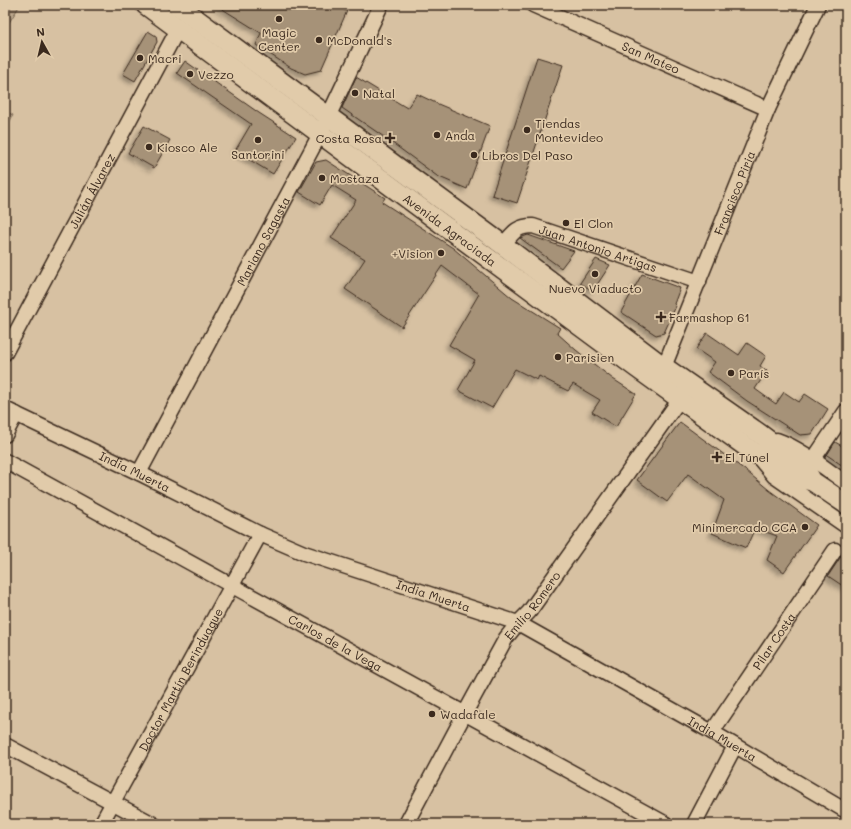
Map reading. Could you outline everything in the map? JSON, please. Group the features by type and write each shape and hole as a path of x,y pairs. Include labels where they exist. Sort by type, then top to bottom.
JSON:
{"main road":[{"name":"Avenida Agraciada","path":"146,5 320,134 662,376 760,434 804,467 812,481"},
{"name":"Avenida Agraciada","path":"177,5 503,245 662,376 680,399 755,453 800,479 812,481 846,504"}],"street":[{"name":"Mariano Sagasta","path":"139,474 320,134 381,5"},
{"name":"San Mateo","path":"533,5 768,109"},
{"name":"Francisco Piria","path":"662,376 768,109 818,5"},
{"name":"Julián Álvarez","path":"5,353 178,29"},
{"name":"Juan Antonio Artigas","path":"503,245 519,228 533,226 699,282"},
{"name":"Emilio Romero","path":"406,824 506,638 529,612 680,399"},
{"path":"813,460 846,411"},
{"name":"India Muerta","path":"10,412 260,534 304,553 518,623 712,732 846,811"},
{"path":"5,435 10,412"},
{"name":"Avenida Agraciada","path":"760,434 786,443 846,483"},
{"name":"Avenida Agraciada","path":"755,453 774,476 846,526"},
{"name":"Carlos de la Vega","path":"5,461 666,824"},
{"name":"Doctor Martín Berinduague","path":"100,824 260,534"},
{"name":"Pilar Costa","path":"712,732 835,550"},
{"path":"5,745 153,824"},
{"path":"694,824 735,746"}],"shaded area":[{"path":"5,5 20,5 5,29"},
{"path":"5,111 13,115 5,131"}],"building":[{"path":"216,5 332,5 347,11 321,70 305,74 291,68 256,45 261,33"},
{"name":"Macri","path":"148,31 156,36 157,42 135,81 123,74"},
{"name":"Tiendas Montevideo","path":"537,57 563,65 517,203 492,195"},
{"path":"185,61 296,137 273,174 235,151 251,124 177,73"},
{"path":"356,77 407,108 417,94 490,126 467,189 437,176 342,108"},
{"name":"Kiosco Ale","path":"144,126 170,140 154,168 128,153"},
{"path":"326,160 385,198 382,202 453,248 512,298 560,328 557,333 576,350 613,379 636,394 616,427 592,412 600,400 573,384 568,391 539,376 537,380 515,369 492,408 458,390 475,360 449,345 479,294 442,266 402,327 345,289 365,259 331,238 356,200 332,185 320,205 299,192 316,162"},
{"path":"528,235 574,251 561,268 520,238"},
{"name":"Nuevo Viaducto","path":"596,259 610,265 593,291 580,283"},
{"path":"642,274 680,288 674,304 676,306 664,333 656,335 621,312"},
{"path":"707,333 739,355 747,343 766,356 760,366 767,371 755,389 776,404 784,392 799,402 805,394 828,409 812,434 800,435 747,401 708,372 715,362 696,349"},
{"path":"680,422 817,525 784,572 767,560 777,536 755,528 746,548 712,533 724,500 688,474 667,502 637,480"},
{"path":"835,442 846,448 846,468 827,455"},
{"path":"846,549 846,588 828,576"}],"place":[{"name":"Magic Center","path":"279,19"},
{"name":"McDonald's","path":"319,40"},
{"name":"Macri","path":"140,58"},
{"name":"Vezzo","path":"190,74"},
{"name":"Natal","path":"355,93"},
{"name":"Tiendas Montevideo","path":"527,130"},
{"name":"Anda","path":"437,135"},
{"name":"Costa Rosa","path":"390,138"},
{"name":"Santorini","path":"258,140"},
{"name":"Kiosco Ale","path":"149,147"},
{"name":"Libros Del Paso","path":"474,155"},
{"name":"Mostaza","path":"322,178"},
{"name":"El Clon","path":"566,223"},
{"name":"+Vision","path":"441,253"},
{"name":"Nuevo Viaducto","path":"595,274"},
{"name":"Farmashop 61","path":"661,317"},
{"name":"Parisien","path":"558,357"},
{"name":"París","path":"731,373"},
{"name":"El Túnel","path":"717,457"},
{"name":"Minimercado CCA","path":"805,527"},
{"name":"Wadafale","path":"432,714"}]}
